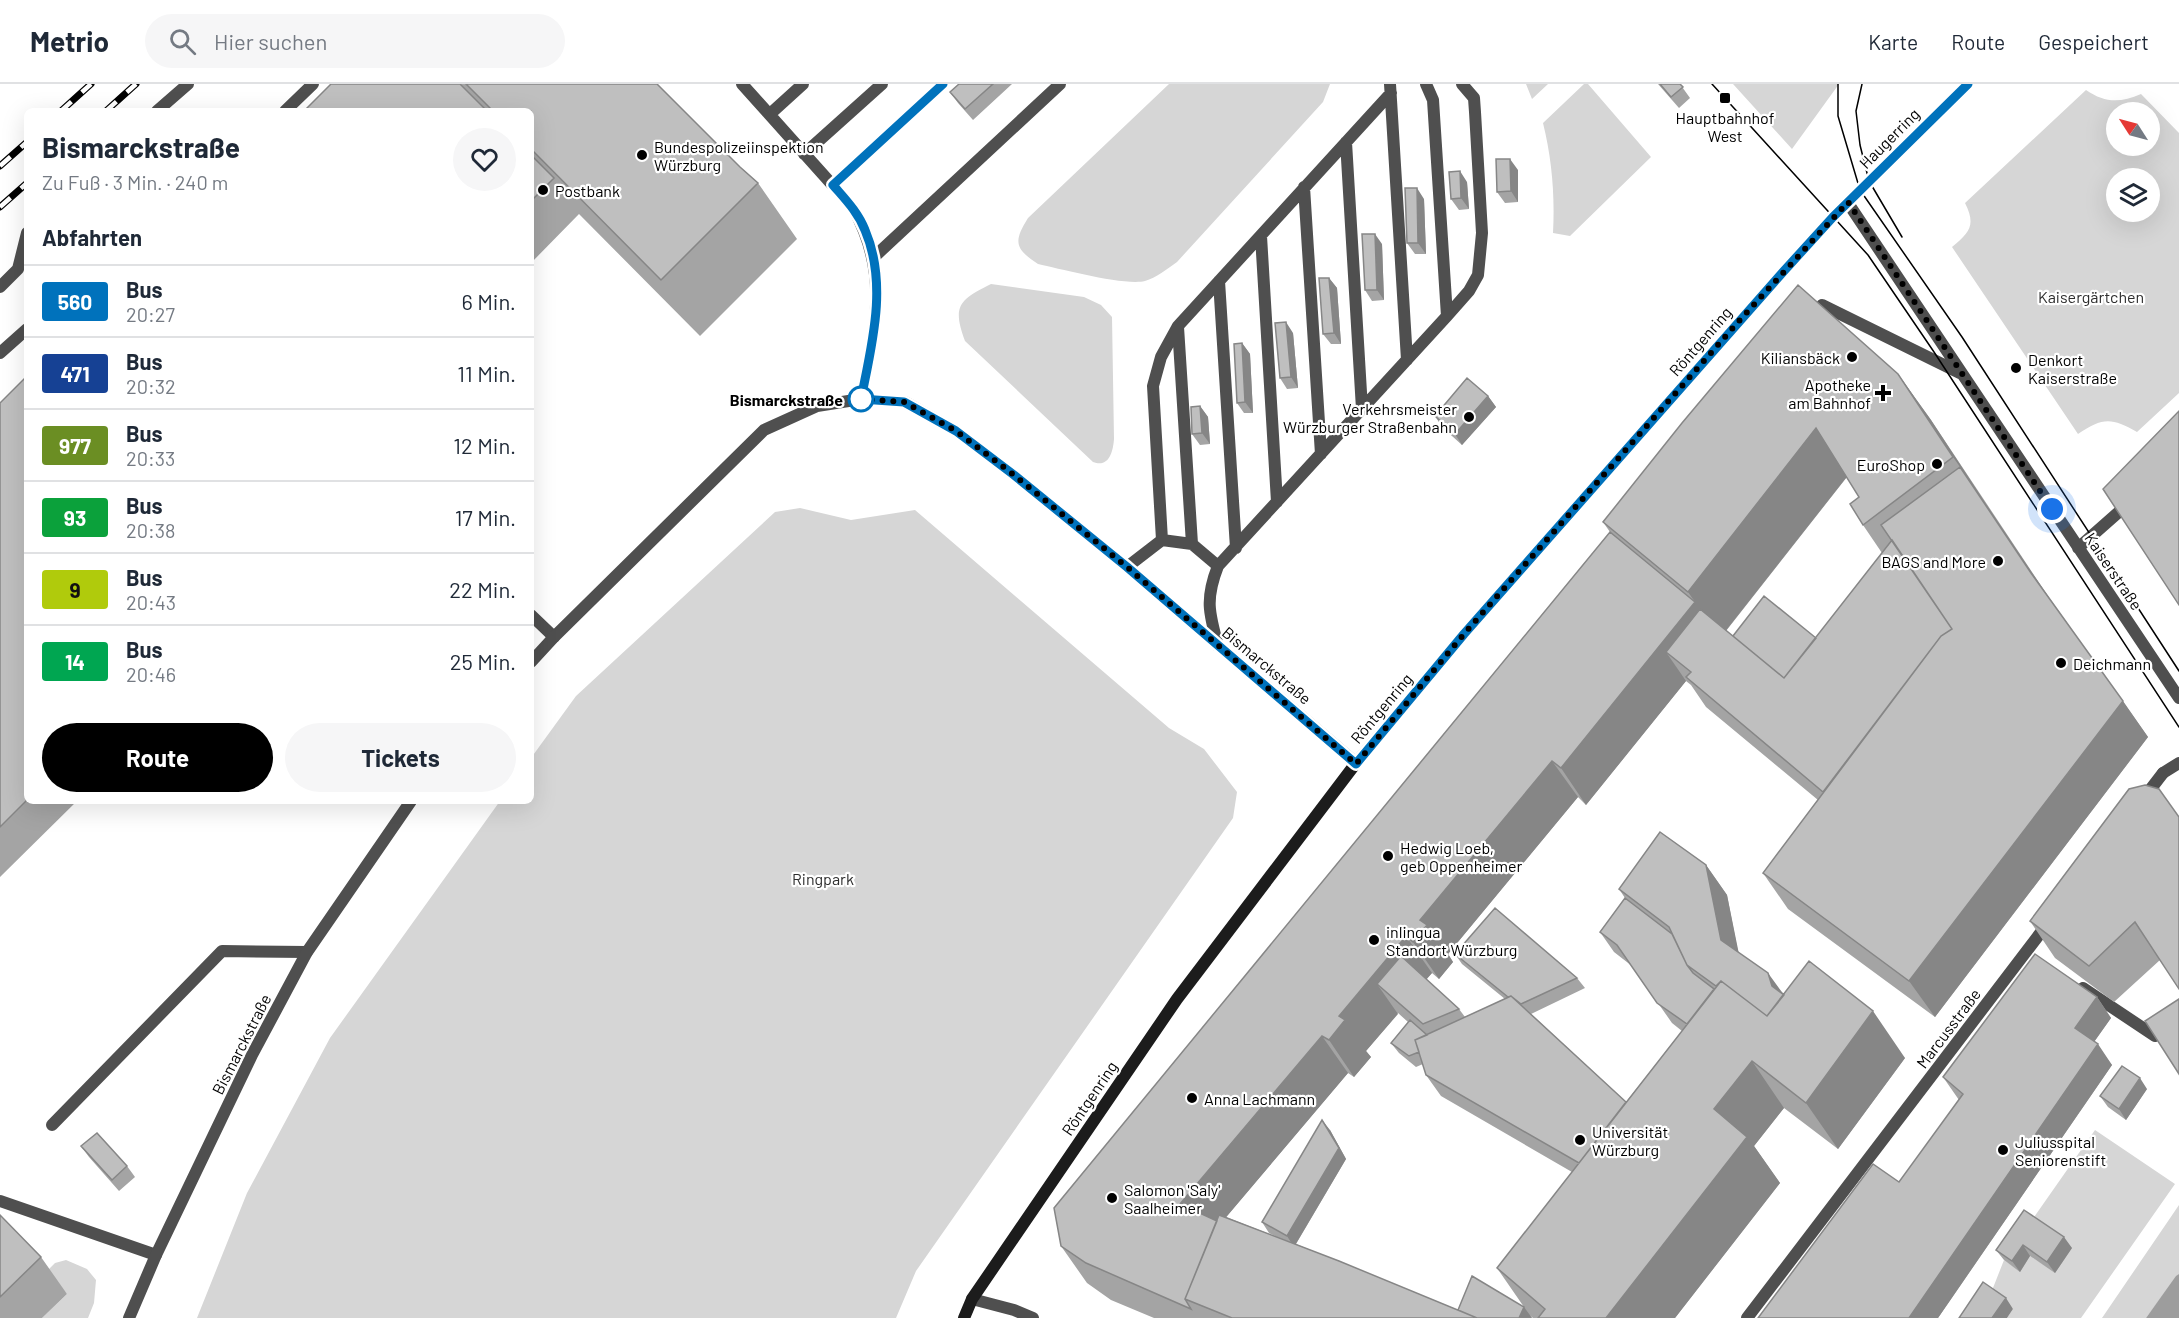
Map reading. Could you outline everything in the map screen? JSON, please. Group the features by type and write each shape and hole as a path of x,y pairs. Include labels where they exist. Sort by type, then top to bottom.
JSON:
{"main road":[{"name":"Haugerring","path":"1833,217 1968,84"},
{"name":"Röntgenring","path":"964,1318 972,1299 1177,999 1356,764 1464,634 1833,217"}],"street":[{"path":"160,108 188,84"},
{"path":"288,108 313,84"},
{"path":"742,84 853,208 865,230 873,258 878,294 861,399"},
{"path":"770,114 803,84"},
{"path":"804,154 882,84"},
{"path":"833,185 943,84"},
{"path":"873,258 1060,84"},
{"path":"1426,84 1433,100 1447,316"},
{"path":"1218,646 1208,611 1211,583 1218,566 1447,316 1469,291 1478,274 1482,233 1474,98 1462,84"},
{"path":"1390,88 1407,360"},
{"path":"1162,540 1153,386 1161,357 1178,326 1346,142 1390,88"},
{"path":"1346,142 1362,409"},
{"path":"1304,188 1321,454"},
{"name":"Kaiserstraße","path":"1848,202 2179,698"},
{"path":"1261,236 1277,502"},
{"path":"0,287 18,270 24,245"},
{"path":"1219,281 1236,548"},
{"name":"Kaiserstraße","path":"1822,305 1961,374"},
{"path":"1178,326 1192,544"},
{"path":"0,353 24,332"},
{"name":"Bismarckstraße","path":"534,659 764,430 817,406 861,399 904,402 956,431 1014,475 1127,567 1356,764"},
{"path":"2078,548 2138,494"},
{"path":"1127,567 1162,540 1192,544 1218,566"},
{"path":"534,618 554,637"},
{"path":"2135,810 2163,773 2179,763"},
{"name":"Bismarckstraße","path":"129,1318 156,1255 252,1055 307,952 409,804"},
{"name":"Marcusstraße","path":"1748,1318 2032,953 2056,913"},
{"path":"52,1125 222,951 307,952"},
{"path":"2076,983 2155,1036"},
{"path":"0,1201 156,1255"},
{"path":"972,1299 1014,1310 1033,1318"}],"green space":[{"path":"1169,84 1330,84 1323,102 1177,262 1157,276 1145,281 1123,281 1038,264 1030,259 1019,244 1020,233 1028,218"},
{"path":"1526,84 1548,84 1532,99"},
{"path":"1584,84 1588,84 1651,157 1570,236 1553,233 1552,178 1543,123"},
{"path":"1733,84 1839,84 1792,149"},
{"name":"Kaisergärtchen","path":"2086,90 2113,100 2141,94 2149,102 2106,102 2106,156 2160,156 2160,114 2179,133 2179,393 2137,432 2107,421 2100,422 2078,434 1952,247 1969,228 1965,203"},
{"path":"991,284 1084,297 1101,305 1112,317 1114,439 1111,454 1103,463 1093,462 965,341 959,320 961,305 972,295"},
{"name":"Ringpark","path":"800,508 851,520 915,510 1169,728 1204,749 1237,792 1233,818 916,1271 896,1318 197,1318 247,1193 330,1038 498,804 534,804 534,754 576,696 775,512"},
{"path":"2095,1130 2175,1184 2081,1318 2007,1318 2013,1309 1991,1293 2004,1260 2020,1271 2030,1256 2055,1272 2072,1248 2032,1220"},
{"path":"2179,1205 2179,1274 2146,1318 2102,1318"},
{"path":"66,1260 87,1269 96,1280 94,1303 88,1318 42,1318 67,1294 46,1272 55,1263"}],"shaded area":[{"path":"2179,1274 2179,1318 2146,1318 2176,1276"}],"building":[{"path":"331,84 460,84 484,108 307,108"},
{"path":"466,84 657,84 758,183 661,280 534,152 534,108 490,108"},
{"path":"959,84 993,84 965,109 950,92"},
{"path":"1660,84 1680,84 1683,87 1671,97"},
{"path":"534,158 554,178 534,198"},
{"path":"1496,159 1510,159 1511,191 1497,192"},
{"path":"1460,171 1461,198 1451,199 1449,172"},
{"path":"1405,188 1417,188 1418,243 1407,243"},
{"path":"1362,234 1375,234 1377,290 1365,290"},
{"path":"1319,278 1329,278 1334,333 1323,334"},
{"path":"1798,285 1898,374 1953,457 1863,525 1850,504 1859,497 1816,428 1688,592 1603,522 1682,423"},
{"path":"1286,322 1291,377 1280,378 1275,323"},
{"path":"1242,343 1245,402 1237,403 1234,344"},
{"path":"1467,378 1488,396 1455,434 1435,416"},
{"path":"24,379 24,803 0,827 0,403"},
{"path":"1200,406 1202,433 1192,434 1191,407"},
{"path":"2179,411 2179,605 2103,489"},
{"path":"1960,467 2031,573 2123,701 1909,981 1763,873 1941,636 1952,629 1881,525"},
{"path":"1610,532 1695,602 1561,768 1552,761 1420,920 1427,925 1413,942 1406,936 1339,1016 1345,1020 1329,1040 1322,1036 1180,1204 1217,1221 1185,1299 1191,1309 1086,1263 1061,1246 1054,1208"},
{"path":"1892,540 1952,629 1941,636 1823,792 1686,677 1691,672 1666,652 1700,609 1784,678"},
{"path":"1764,596 1816,638 1784,678 1733,636"},
{"path":"2145,785 2159,789 2179,817 2179,989 2135,922 2089,966 2030,921 2129,789"},
{"path":"1660,832 1706,865 1721,940 1768,973 1772,986 1784,995 1767,1016 1721,981 1716,986 1687,965 1669,927 1619,889"},
{"path":"1625,898 1672,934 1693,973 1714,989 1687,1024 1657,1003 1617,945 1600,932"},
{"path":"1495,908 1577,978 1521,1004 1511,996 1508,997 1455,954"},
{"name":"Juliusspital Seniorenstift","path":"2035,954 2097,997 2075,1028 2098,1044 1909,1318 1758,1318 1873,1164 1899,1182 1963,1094 1943,1077"},
{"path":"1401,956 1459,1009 1423,1024 1377,984"},
{"path":"1809,961 1873,1011 1806,1103 1752,1061 1714,1109 1747,1137 1606,1318 1538,1318 1545,1309 1497,1268 1721,981 1767,1016"},
{"path":"1511,996 1626,1102 1579,1163 1426,1075 1415,1040"},
{"path":"2179,999 2179,1074 2145,1021"},
{"path":"1410,1020 1427,1035 1415,1040 1419,1052 1409,1056 1391,1043"},
{"path":"2122,1066 2140,1078 2119,1109 2100,1096"},
{"path":"1322,1120 1339,1148 1287,1236 1262,1222"},
{"path":"97,1133 127,1166 112,1180 81,1146"},
{"path":"2024,1210 2064,1237 2047,1262 2023,1245 2012,1261 1996,1250"},
{"path":"0,1215 41,1257 0,1297"},
{"path":"1219,1215 1477,1318 1232,1318 1185,1299"},
{"path":"1472,1276 1524,1307 1519,1318 1477,1318 1458,1310"},
{"path":"1983,1282 2006,1298 1992,1318 1959,1318"}],"tram line":[{"path":"1712,84 1868,255 2179,727"},
{"path":"1838,84 1838,116 1860,190 1962,337 2179,671"},
{"path":"1862,84 1856,111 1860,145 1869,181 1902,237"}],"railway":[{"path":"64,108 91,84"},
{"path":"109,108 136,84"},
{"path":"0,166 24,145"},
{"path":"0,207 24,186"}],"bus line":[{"name":"560","path":"943,84 833,185 853,208 865,230 873,258 878,294 861,399 904,402 956,431 1127,567 1356,764 1464,634 1783,272 1833,217 1968,84"}],"place":[{"name":"Hauptbahnhof West","path":"1725,98"},
{"name":"Bundespolizeiinspektion Würzburg","path":"642,155"},
{"name":"Postbank","path":"543,190"},
{"name":"Kiliansbäck","path":"1852,357"},
{"name":"Denkort Kaiserstraße","path":"2016,368"},
{"name":"Apotheke am Bahnhof","path":"1883,393"},
{"name":"Bismarckstraße","path":"861,399"},
{"name":"Verkehrsmeister Würzburger Straßenbahn","path":"1469,417"},
{"name":"EuroShop","path":"1937,464"},
{"name":"BAGS and More","path":"1998,561"},
{"name":"Deichmann","path":"2061,663"},
{"name":"Hedwig Loeb, geb Oppenheimer","path":"1388,856"},
{"name":"inlingua Standort Würzburg","path":"1374,940"},
{"name":"Anna Lachmann","path":"1192,1098"},
{"name":"Universität Würzburg","path":"1580,1140"},
{"name":"Juliusspital Seniorenstift","path":"2003,1150"},
{"name":"Salomon 'Saly' Saalheimer","path":"1112,1198"}],"route":[{"path":"861,399 904,402 956,431 1127,567 1356,764 1464,634 1739,321 1848,202 1891,270 2052,509"}]}
